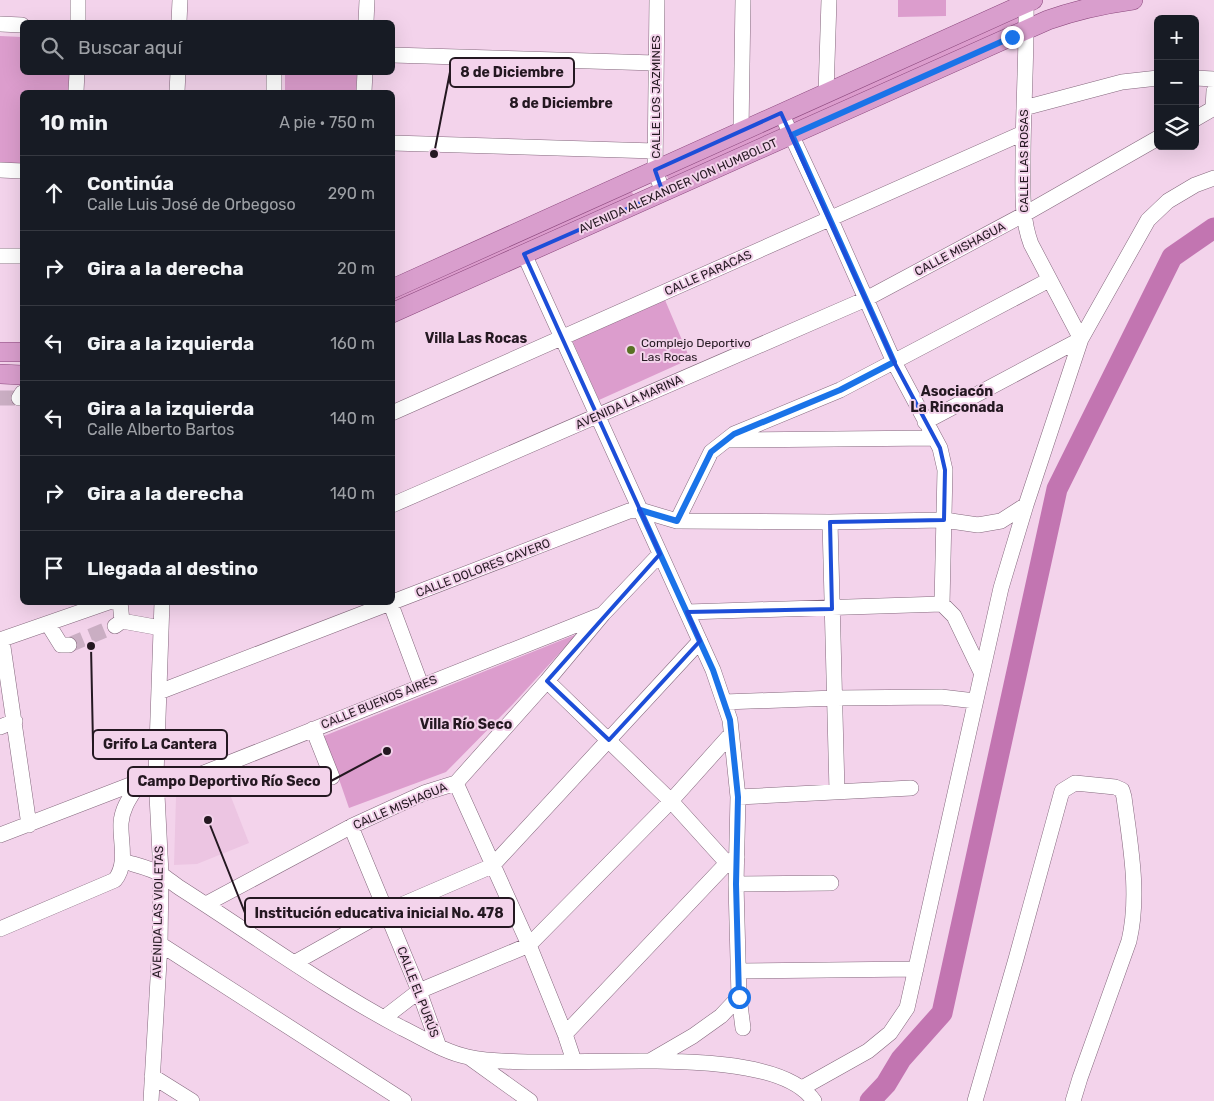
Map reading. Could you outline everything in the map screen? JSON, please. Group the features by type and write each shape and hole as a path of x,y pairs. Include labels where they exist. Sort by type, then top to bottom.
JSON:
{"main road":[{"name":"AVENIDA ALEXANDER VON HUMBOLDT","path":"395,312 1027,30 1066,14 1134,0"},
{"name":"AVENIDA ALEXANDER VON HUMBOLDT","path":"395,288 1028,1"},
{"path":"0,352 20,352"},
{"path":"0,374 20,375"}],"street":[{"path":"78,0 78,20"},
{"path":"179,20 180,0"},
{"path":"366,20 367,0"},
{"name":"CALLE LOS JAZMINES","path":"657,0 655,170 662,193"},
{"path":"741,131 743,0"},
{"path":"826,93 829,0"},
{"name":"CALLE LAS ROSAS","path":"1028,1 1023,133 1023,215 1031,244 1082,339"},
{"path":"0,24 20,25"},
{"path":"395,55 656,63"},
{"path":"76,75 76,90"},
{"path":"177,90 178,75"},
{"path":"274,75 274,90"},
{"path":"364,75 364,90"},
{"path":"1024,108 1122,82 1154,78"},
{"path":"1199,78 1214,78"},
{"path":"1199,117 1214,108 1214,91"},
{"path":"781,113 894,362 940,448 945,470 942,604 954,616 981,672"},
{"name":"CALLE PARACAS","path":"395,411 1023,133"},
{"name":"CALLE MISHAGUA","path":"866,298 1023,215 1154,140"},
{"path":"395,143 655,151"},
{"path":"0,170 20,171"},
{"path":"468,1058 516,1061 698,1062 736,1066 767,1072 788,1080 809,1095 890,1033 907,1008 1001,588 1026,505 1082,339 1148,220 1168,200 1195,185 1214,178"},
{"path":"524,254 700,640 713,670 730,720 738,797 732,860 736,884 739,997 743,1028"},
{"path":"0,256 20,256"},
{"path":"677,521 711,452 734,434 840,390 1049,280"},
{"name":"AVENIDA LA MARINA","path":"395,503 598,417 866,298"},
{"path":"925,422 1082,339"},
{"path":"726,440 934,438"},
{"path":"640,510 677,521 830,522 944,520 978,525 1001,521 1026,505"},
{"name":"CALLE DOLORES CAVERO","path":"395,601 629,511 640,510"},
{"path":"830,522 837,791"},
{"name":"CALLE MISHAGUA","path":"206,904 352,826 424,793 456,783 547,681 603,614 660,554"},
{"path":"687,612 832,609 942,604"},
{"path":"29,825 15,721 1,640 101,605"},
{"path":"120,605 118,623 161,628"},
{"name":"AVENIDA LAS VIOLETAS","path":"151,1101 160,944 161,874 156,775 162,605"},
{"name":"CALLE DOLORES CAVERO","path":"159,692 385,605"},
{"path":"391,605 421,685"},
{"name":"CALLE BUENOS AIRES","path":"156,792 603,614"},
{"path":"48,624 62,645 69,645"},
{"path":"294,963 385,912 492,866 700,640"},
{"path":"547,681 732,860"},
{"path":"724,702 941,697 975,701"},
{"path":"0,727 15,721"},
{"path":"313,729 332,777"},
{"path":"384,1018 419,991 529,945 671,801 731,734"},
{"path":"0,836 156,775"},
{"path":"0,929 116,880 121,872 123,861 121,822 125,806 141,780"},
{"path":"456,783 529,945 574,1061"},
{"path":"974,1101 1016,959 1062,791 1074,783 1115,787 1122,790 1128,826 1134,895 1129,941 1073,1101"},
{"path":"738,797 911,788"},
{"name":"CALLE EL PURÚS","path":"352,826 385,912 419,991 439,1046"},
{"path":"565,1034 732,860"},
{"path":"123,861 161,874 294,963 384,1018 439,1046 468,1058 530,1101"},
{"path":"736,884 831,883"},
{"path":"160,944 404,1101"},
{"path":"739,971 916,969"},
{"path":"649,1062 694,1036 721,1016 739,997"},
{"path":"152,1076 192,1101"}],"highlighted area":[{"path":"781,113 894,362 940,448 945,470 944,520 830,522 832,609 687,612 700,641 609,740 547,681 660,554 524,254 663,193 655,170"}],"shaded area":[{"path":"898,0 946,0 946,16 898,17"},
{"path":"1017,14 1020,26 671,184 665,173"},
{"path":"0,36 20,37 20,75 72,75 71,90 20,90 20,167 0,167"},
{"path":"285,75 357,75 356,90 285,90"},
{"path":"630,188 635,198 395,306 395,293"},
{"name":"Complejo Deportivo Las Rocas","path":"665,300 690,359 599,400 572,340"},
{"path":"577,634 513,704 446,772 349,808 324,736"},
{"path":"224,779 249,843 197,864 174,865 176,797"}],"waterway":[{"path":"870,1101 886,1084 901,1059 942,1013 1057,489 1172,257 1214,228"}],"tunnel":[{"path":"0,398 19,398"},
{"path":"69,645 115,626"}],"place":[{"name":"8 de Diciembre","path":"434,154"},
{"name":"Complejo Deportivo Las Rocas","path":"631,350"},
{"name":"Grifo La Cantera","path":"91,646"},
{"name":"Campo Deportivo Río Seco","path":"387,751"},
{"name":"Institución educativa inicial No. 478","path":"208,820"}],"district":[{"name":"8 de Diciembre","path":"561,103"},
{"name":"Villa Las Rocas","path":"476,338"},
{"name":"Asociacón La Rinconada","path":"957,400"},
{"name":"Villa Río Seco","path":"466,724"}],"route":[{"path":"739,997 736,884 738,797 730,720 713,670 640,510 677,521 711,452 734,434 840,390 894,362 792,135 1012,37"}]}
